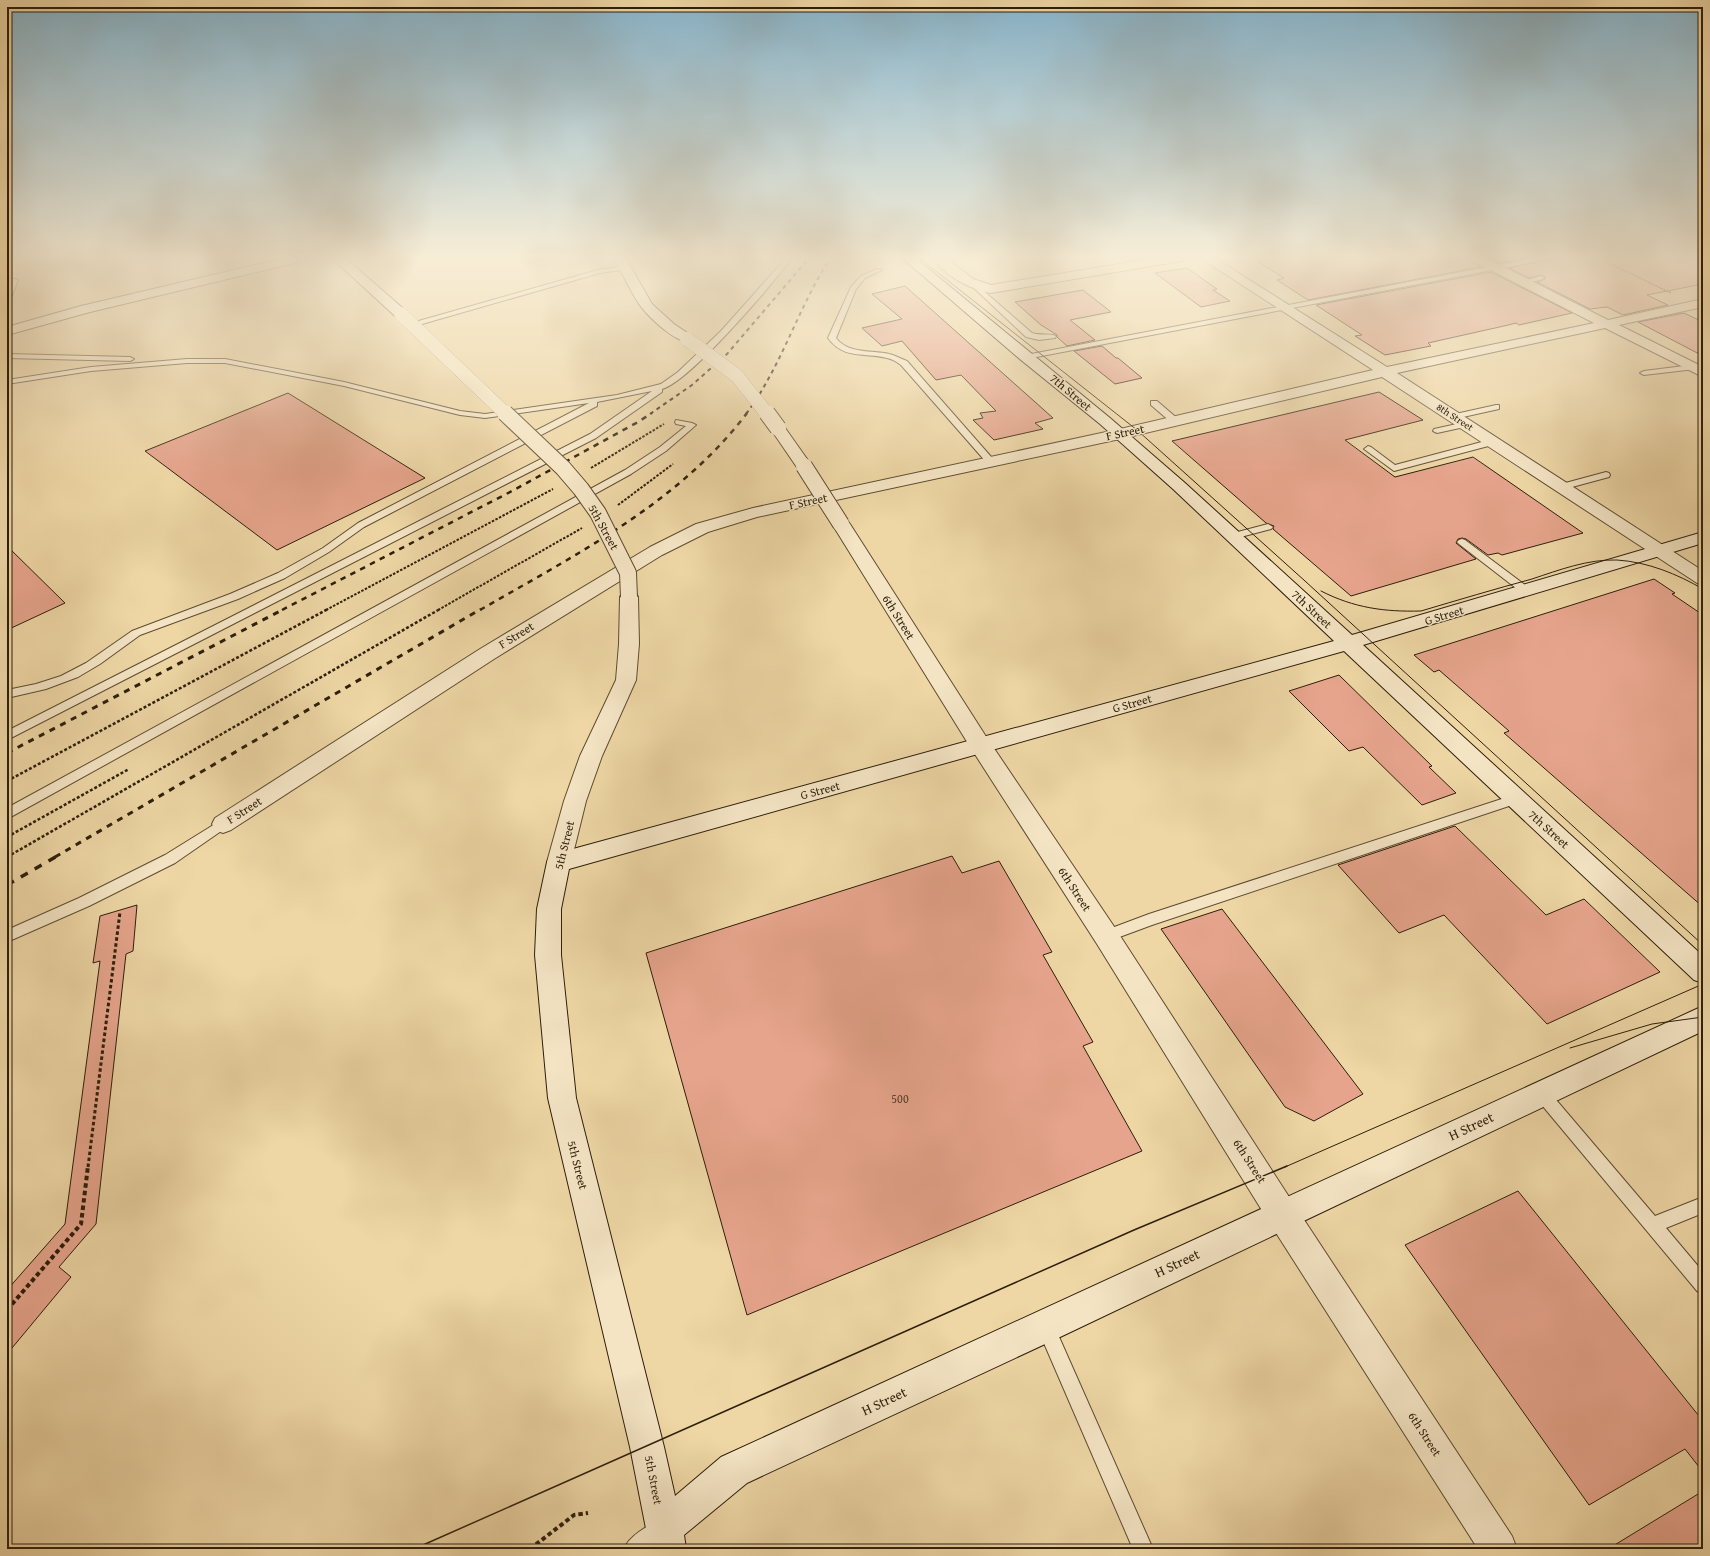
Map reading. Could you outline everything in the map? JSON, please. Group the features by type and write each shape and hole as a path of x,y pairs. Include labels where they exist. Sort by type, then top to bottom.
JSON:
{"street":[{"name":"5th Street","path":"418,330 563,468 581,489 598,513 628,573 629,644 626,680 591,756 575,801 559,862 549,909 548,956 562,1098 647,1447 666,1539"},
{"name":"6th Street","path":"673,330 736,376 752,393 804,466 980,746 1106,936 1282,1214 1499,1549"},
{"name":"7th Street","path":"993,330 1120,434 1233,536 1703,972"},
{"name":"8th Street","path":"1318,330 1460,420 1703,579"},
{"name":"F Street","path":"223,824 566,604 679,539 702,528 753,513 1120,434 1384,372 1580,330"},
{"path":"1617,330 1698,370"},
{"name":"G Street","path":"559,862 1349,643 1703,537"},
{"name":"H Street","path":"666,1539 734,1470 1046,1326 1282,1214 1703,1018"}],"lane":[{"path":"7,736 593,436 681,374 727,330"},
{"path":"836,330 832,338 838,346 850,351 889,356 904,363 990,461"},
{"path":"1023,330 1029,335 1039,338 1052,336"},
{"path":"1026,357 1170,330"},
{"path":"7,356 225,361 344,384 460,413 485,416 603,399 664,386"},
{"path":"7,382 106,368 186,361 225,361"},
{"path":"1644,373 1698,370"},
{"path":"7,694 62,680 84,670 105,656 122,641 136,633 231,599 280,576 326,550 361,525 382,513 603,399"},
{"path":"1154,404 1175,421"},
{"path":"1437,431 1460,420 1496,407"},
{"path":"7,814 628,472 657,453 692,425 679,422"},
{"path":"1368,450 1394,468 1493,442"},
{"path":"657,453 669,457"},
{"path":"1561,487 1606,475"},
{"path":"1233,536 1268,527"},
{"path":"1462,542 1525,590"},
{"path":"1106,936 1149,920 1517,799"},
{"name":"F Street","path":"7,936 84,902 170,859 223,824"},
{"path":"1541,1094 1703,1285"},
{"path":"1653,1225 1703,1205"},
{"path":"1046,1326 1143,1549"},
{"path":"634,1549 666,1539"}],"path":[{"path":"612,509 636,494 672,466 676,456 673,454 669,457"},
{"path":"7,857 588,525"},
{"path":"7,837 133,767"},
{"path":"7,1310 81,1224 120,912"},
{"path":"530,1549 574,1515 588,1514"}],"building":[{"path":"864,330 954,330 1053,418 1035,423 1043,429 994,440 973,420 983,418 980,413 996,411 961,375 936,380 902,341 882,346"},
{"path":"1048,330 1082,330 1095,340 1067,346 1057,337 1057,335"},
{"path":"1354,330 1487,330 1428,343 1431,346 1385,355 1355,336 1362,335"},
{"path":"1653,330 1703,330 1703,356"},
{"path":"1102,346 1142,378 1115,384 1074,351"},
{"path":"1379,392 1423,420 1345,440 1395,477 1473,457 1583,533 1502,555 1498,553 1488,555 1466,539 1458,539 1456,543 1476,559 1351,596 1273,529 1274,526 1266,523 1172,441"},
{"path":"288,393 425,478 277,550 145,451"},
{"path":"7,546 65,603 7,630"},
{"path":"1654,579 1675,593 1672,594 1703,615 1703,907 1504,733 1509,731 1439,670 1434,672 1414,655"},
{"path":"1339,675 1432,766 1429,767 1456,793 1422,805 1363,747 1349,751 1289,691"},
{"path":"1455,826 1546,915 1584,899 1660,972 1547,1024 1444,915 1399,933 1338,865"},
{"path":"952,856 962,873 999,861 1052,952 1043,955 1093,1042 1083,1046 1142,1151 747,1315 646,953"},
{"path":"137,905 133,951 126,954 96,1224 59,1267 71,1277 7,1354 7,1290 65,1224 100,961 93,963 100,916"},
{"path":"1222,909 1363,1094 1314,1121 1285,1107 1161,929"},
{"path":"1518,1191 1703,1421 1703,1472 1685,1449 1589,1505 1405,1245"},
{"path":"1703,1491 1703,1549 1608,1549"}],"tram line":[{"path":"1010,330 1137,430 1305,581 1703,945"},
{"path":"1321,591 1333,597 1370,608 1395,611 1421,611 1584,563 1606,560 1629,561 1651,566 1683,578 1703,589"},
{"path":"1285,1167 1703,984"},
{"path":"1570,1048 1652,1024 1703,1017"},
{"path":"414,1549 1134,1230 1287,1166"}],"railway":[{"path":"650,414 692,385 727,354 748,330"},
{"path":"746,414 759,396 793,330"},
{"path":"282,610 512,491 652,413"},
{"path":"480,610 552,569 624,525 658,500 690,474 720,445 747,413"},
{"path":"7,753 284,609"},
{"path":"55,857 481,609"},
{"path":"7,885 57,856"}]}
